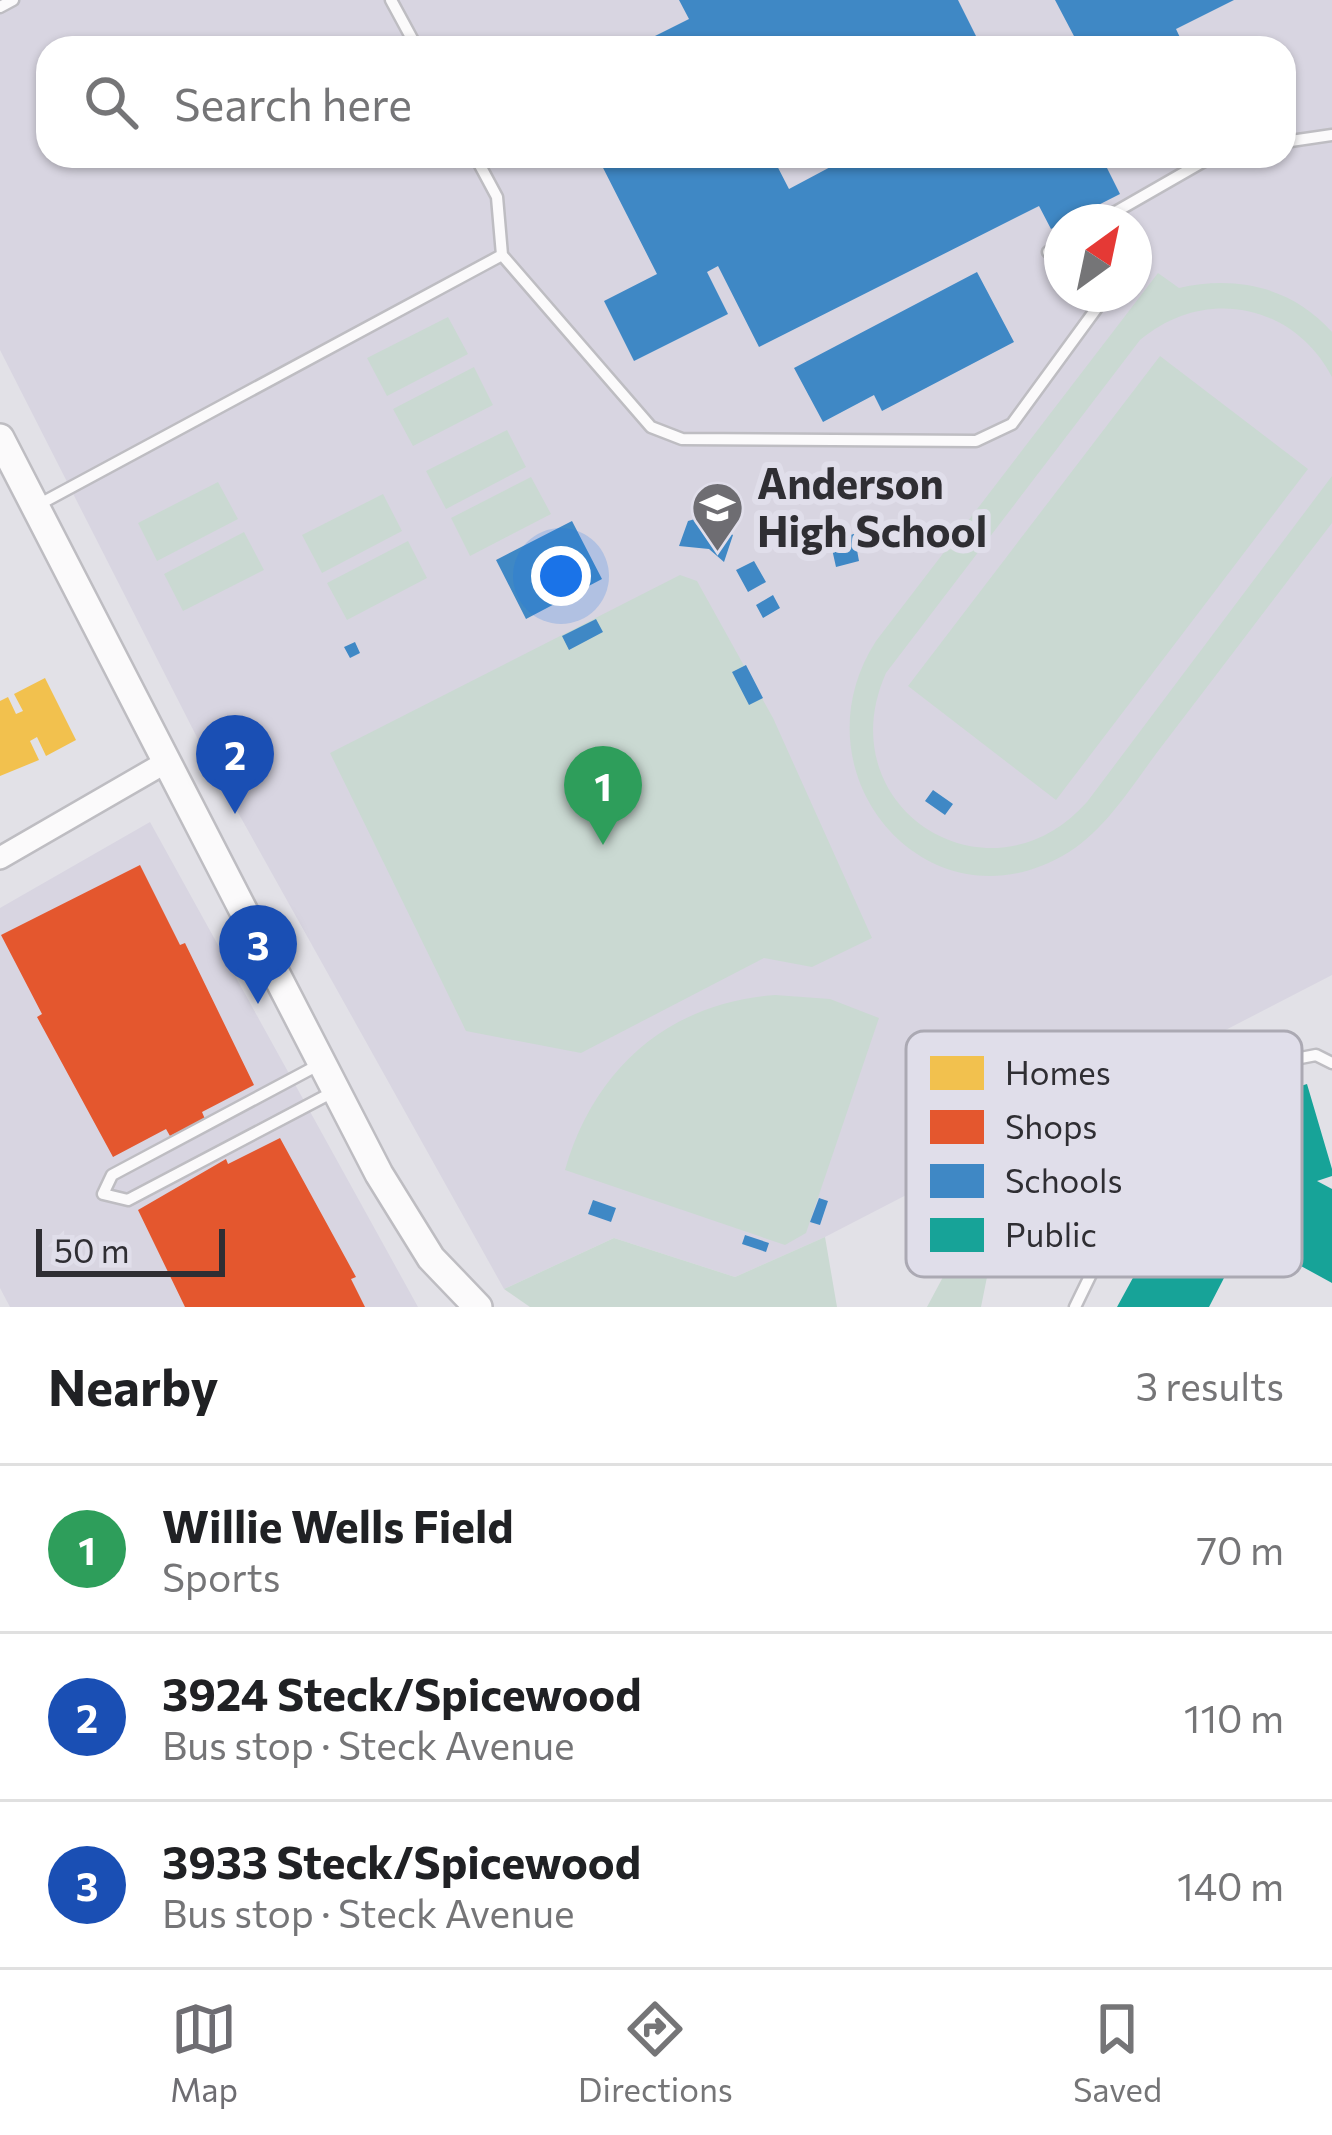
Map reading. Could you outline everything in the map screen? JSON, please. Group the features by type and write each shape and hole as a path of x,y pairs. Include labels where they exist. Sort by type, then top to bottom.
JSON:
{"street":[{"path":"0,438 401,1214 431,1258 478,1307"},
{"path":"0,859 169,761"}],"lane":[{"path":"0,7 14,0"},
{"path":"391,0 410,36"},
{"path":"1296,140 1332,135"},
{"path":"481,168 497,197 502,255 651,427 682,440 976,440 1012,424 1094,312"},
{"path":"1136,204 1194,168"},
{"path":"35,506 502,255"},
{"path":"1302,1057 1316,1054 1332,1063"},
{"path":"322,1063 112,1175 103,1193 128,1200 336,1090"},
{"path":"1075,1307 1090,1277"}],"shaded area":[{"name":"Anderson High School","path":"0,0 1332,0 1332,975 1224,1031 906,1031 906,1195 735,1277 614,1238 504,1289 207,757 0,350"},
{"path":"1158,273 1179,288 1242,284 1299,304 1332,332 1332,377 1295,332 1245,311 1219,308 1192,313 1140,340 886,673 873,722 878,765 897,802 927,829 965,845 1006,847 1048,834 1087,802 1332,476 1332,523 1097,829 1069,852 1017,873 968,874 924,858 888,829 863,789 850,743 854,692 876,641 1128,312 1152,312 1152,281"},
{"path":"448,317 468,354 387,396 367,358"},
{"path":"1160,356 1308,469 1056,800 908,686"},
{"path":"474,367 493,405 413,446 393,409"},
{"path":"507,430 526,467 446,509 426,471"},
{"path":"531,477 551,514 470,556 451,518"},
{"path":"218,482 238,519 157,561 138,523"},
{"path":"383,494 402,531 322,573 302,535"},
{"path":"244,532 264,570 183,611 164,574"},
{"path":"408,541 427,578 347,620 327,583"},
{"path":"680,575 697,581 773,718 872,938 812,967 764,958 581,1053 466,1031 330,753"},
{"path":"150,822 418,1307 10,1307 0,1288 0,908"},
{"path":"775,995 830,999 879,1018 806,1233 785,1245 565,1170 595,1101 641,1048 669,1027 701,1012"},
{"path":"825,1237 837,1307 530,1307 504,1289 614,1238 735,1277"},
{"path":"943,1277 987,1277 981,1307 927,1307"}],"building: Homes":[{"path":"45,678 76,740 46,756 37,737 30,741 39,760 0,776 0,701 8,697 16,714 23,711 14,694"}],"building: Shops":[{"path":"140,865 180,945 185,943 254,1085 202,1112 205,1119 170,1136 166,1129 113,1157 37,1017 42,1014 1,935"},
{"path":"280,1138 356,1277 351,1279 365,1307 185,1307 138,1210 226,1159 228,1164"}],"building: Schools":[{"path":"679,0 958,0 976,36 655,36 689,19"},
{"path":"1055,0 1234,0 1176,29 1179,36 1074,36"},
{"path":"603,168 778,168 789,189 828,168 1107,168 1120,194 1100,204 1044,204 1044,216 1039,206 759,347 718,266 707,272 728,314 634,361 604,301 657,274"},
{"path":"977,272 1014,342 882,411 874,395 823,422 794,368"},
{"path":"702,517 733,535 724,562 709,549 679,546 688,521"},
{"path":"572,521 602,579 526,619 496,560"},
{"path":"854,534 859,561 836,567 830,540"},
{"path":"754,561 766,582 748,592 736,570"},
{"path":"773,595 780,608 763,618 756,605"},
{"path":"596,619 603,632 569,650 562,636"},
{"path":"355,642 360,653 350,658 344,647"},
{"path":"746,665 763,698 749,705 732,672"},
{"path":"933,790 953,804 945,815 925,801"},
{"path":"819,1198 828,1201 820,1225 810,1222"},
{"path":"593,1200 616,1208 611,1222 588,1214"},
{"path":"745,1235 769,1243 766,1252 742,1244"}],"building: Public":[{"path":"1307,1084 1332,1169 1332,1176 1317,1181 1332,1189 1332,1283 1302,1267 1302,1086"},
{"path":"1133,1277 1228,1277 1209,1307 1117,1307"}],"place":[{"name":"Anderson High School","path":"718,554"},
{"name":"3924 Steck/Spicewood","path":"235,814"},
{"name":"Willie Wells Field","path":"603,845"},
{"name":"3933 Steck/Spicewood","path":"258,1004"}]}
